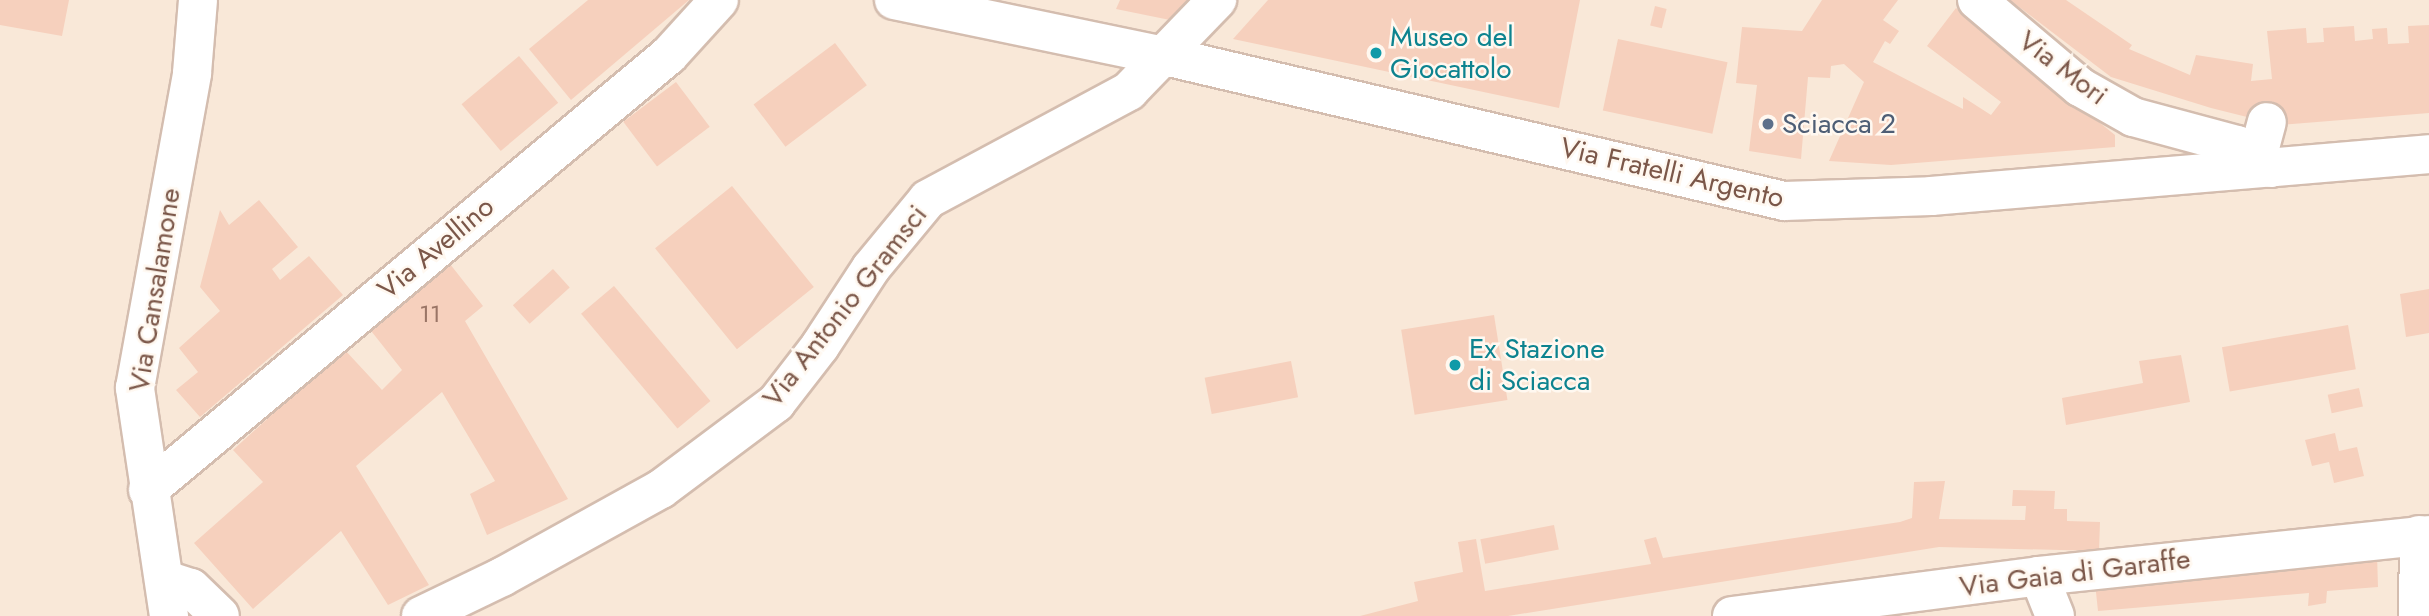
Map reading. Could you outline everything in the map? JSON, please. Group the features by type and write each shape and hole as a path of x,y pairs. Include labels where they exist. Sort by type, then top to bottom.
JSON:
{"street":[{"name":"Via Cansalamone","path":"168,598 148,490 135,388 192,73 198,0"},
{"name":"Via Avellino","path":"148,490 669,55 719,0"},
{"name":"Via Fratelli Argento","path":"894,0 1165,56 1784,201 1931,196 2265,148 2429,154"},
{"name":"Via Antonio Gramsci","path":"421,616 502,577 660,489 776,403 820,346 871,268 928,198 1129,91 1217,0"},
{"name":"Via Mori","path":"1977,0 2080,87 2133,117 2238,145 2265,148"},
{"path":"2418,616 2424,535"},
{"name":"Via Gaia di Garaffe","path":"1732,616 2039,576 2424,535"},
{"path":"2039,576 2055,616"},
{"path":"168,598 191,588 220,616"}],"shaded area":[{"path":"0,0 2429,0 2429,616 0,616"}],"building":[{"path":"0,0 69,0 62,36 0,25"},
{"path":"588,0 689,0 571,100 529,49"},
{"path":"1120,0 1190,0 1170,20 1116,9"},
{"path":"1268,0 1580,0 1559,108 1233,39"},
{"path":"1822,0 1898,0 1883,20 1899,31 1890,44 1885,41 1873,62 1963,109 1963,97 1991,115 2001,102 1927,46 1956,8 2115,135 2115,147 1891,165 1829,161 1864,82 1844,64 1831,66 1830,78 1808,77 1801,159 1749,151 1757,85 1736,83 1742,27 1802,31"},
{"path":"2010,0 2066,0 2132,45 2129,49 2190,75 2196,55 2253,64 2251,81 2272,79 2267,31 2306,28 2307,43 2324,42 2323,28 2354,26 2355,41 2373,39 2372,29 2387,28 2388,44 2409,43 2408,26 2429,25 2429,113 2279,125 2211,108 2111,77"},
{"path":"1655,6 1667,9 1662,28 1650,25"},
{"path":"1618,39 1728,62 1712,134 1603,110"},
{"path":"835,43 867,85 785,147 754,104"},
{"path":"519,56 558,103 501,151 462,104"},
{"path":"676,82 710,127 657,166 623,122"},
{"path":"732,186 814,287 737,349 655,248"},
{"path":"259,200 298,247 272,269 280,280 309,256 343,295 200,417 176,390 198,372 179,348 220,311 200,287 220,210 229,225"},
{"path":"450,264 483,306 465,321 568,499 487,535 470,494 495,481 442,392 356,466 429,585 388,605 341,531 253,609 194,543 263,482 233,450 344,349 382,390 402,370 368,327"},
{"path":"553,269 570,288 530,324 513,305"},
{"path":"614,286 710,401 677,429 581,314"},
{"path":"2429,289 2429,333 2406,337 2400,294"},
{"name":"Ex Stazione di Sciacca","path":"1494,315 1507,400 1415,415 1401,330"},
{"path":"2348,325 2356,369 2230,392 2222,347"},
{"path":"2181,355 2190,402 2066,425 2062,398 2143,383 2139,361"},
{"path":"1291,361 1298,397 1212,414 1205,378"},
{"path":"2359,388 2363,407 2332,413 2328,395"},
{"path":"2335,433 2339,451 2357,447 2364,476 2334,483 2329,462 2312,466 2305,440"},
{"path":"1945,481 1939,519 2025,520 2026,506 2012,506 2013,490 2055,491 2054,509 2067,509 2067,521 2100,522 2099,551 1939,547 1508,616 1360,616 1418,601 1414,582 1463,572 1458,542 1476,539 1485,591 1651,564 1644,540 1656,537 1663,558 1900,522 1912,518 1914,482"},
{"path":"1554,525 1559,550 1485,564 1480,539"},
{"path":"2377,554 2378,587 2327,591 2326,603 2308,606 2309,593 2098,611 2095,583"}],"place":[{"name":"Museo del Giocattolo","path":"1376,53"},
{"name":"Sciacca 2","path":"1768,124"},
{"name":"Ex Stazione di Sciacca","path":"1455,365"}]}
